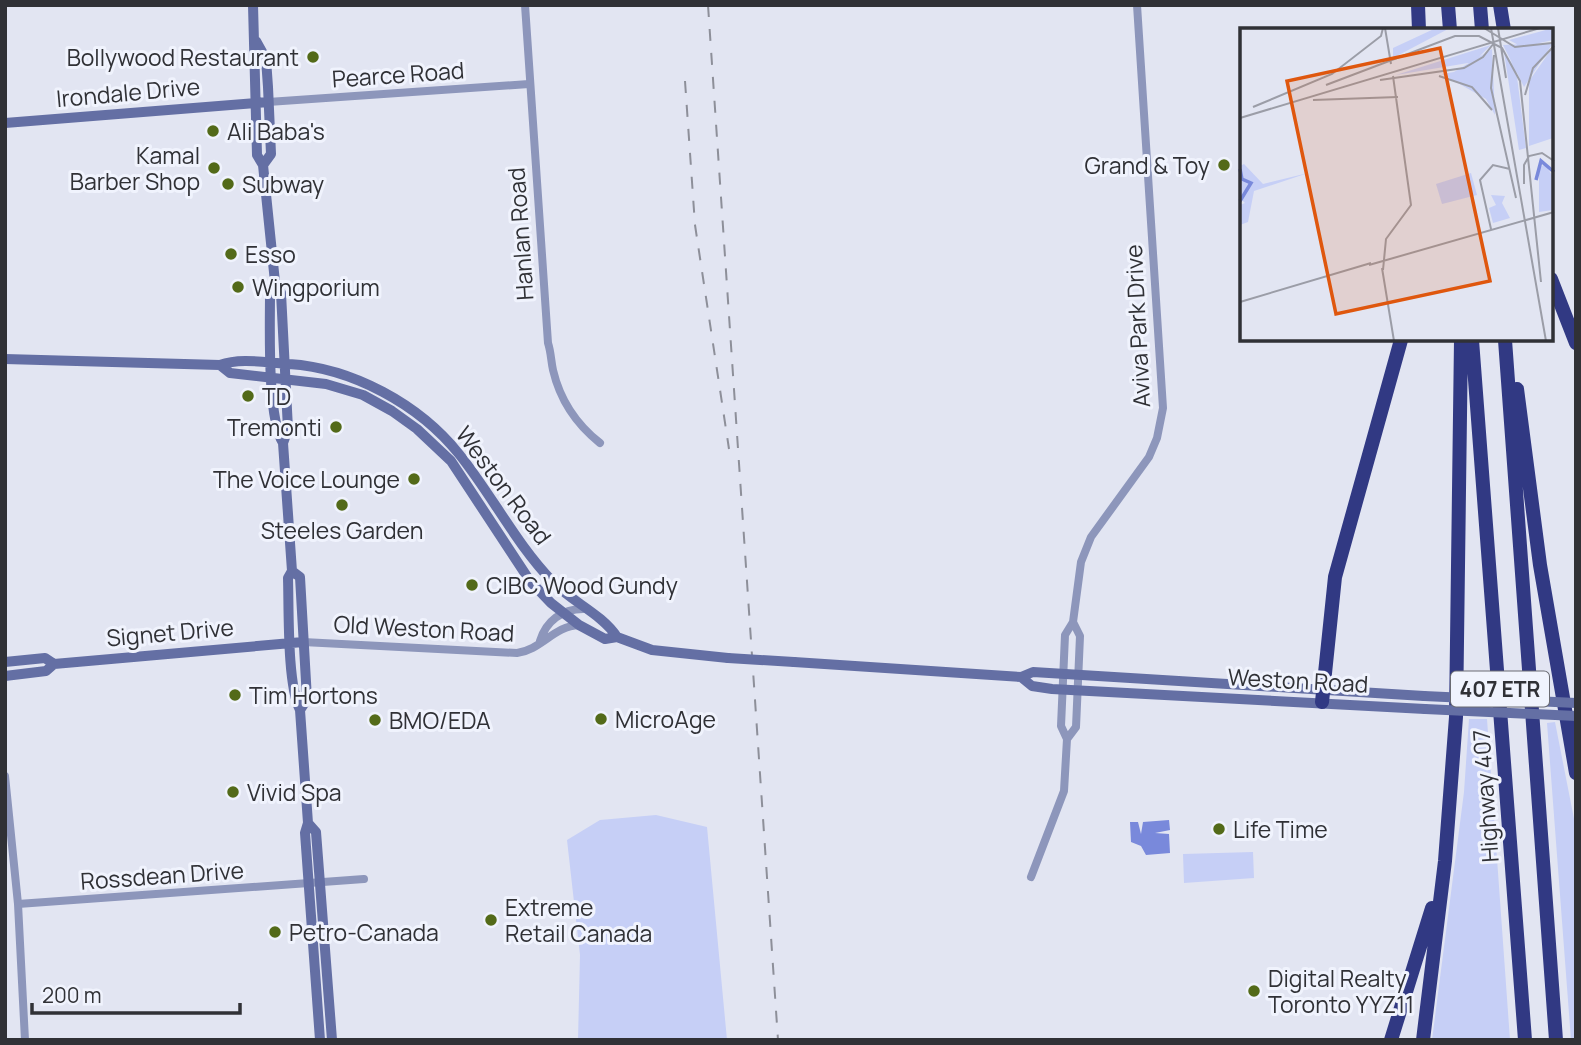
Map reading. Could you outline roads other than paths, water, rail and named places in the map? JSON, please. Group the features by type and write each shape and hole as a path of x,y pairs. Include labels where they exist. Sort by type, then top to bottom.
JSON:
{"highway":[{"path":"1418,5 1419,28"},
{"path":"1448,5 1450,28"},
{"path":"1480,5 1482,28"},
{"path":"1500,5 1504,28"},
{"path":"1553,284 1576,343"},
{"path":"1322,695 1335,577 1401,341"},
{"path":"1423,1040 1447,828 1458,653 1461,341"},
{"name":"Highway 407","path":"1472,341 1525,1040"},
{"name":"407 ETR","path":"1505,341 1556,1040"},
{"path":"1511,341 1540,565 1576,773"},
{"path":"1391,1040 1429,921 1447,828"}],"main road":[{"path":"253,5 256,41 252,59 257,155 263,165 275,282 281,293 288,429 283,443 292,571 289,578 291,643 295,700 300,709 308,822 305,833 314,882 332,1040"},
{"path":"256,41 266,59 271,154 263,165"},
{"name":"Irondale Drive","path":"5,123 268,102"},
{"path":"275,282 270,294 272,376 276,430 283,443"},
{"name":"Weston Road","path":"5,359 220,365 231,361 272,363 354,379 393,397 424,419 458,452 553,582 583,609 610,626 617,638"},
{"name":"Weston Road","path":"220,365 230,373 285,377 326,384 363,395 417,429 451,461 530,581 579,625 605,639 617,638 652,650 728,658 1021,677 1033,672 1322,695 1425,709 1576,716"},
{"path":"292,571 300,577 307,699 300,709"},
{"name":"Signet Drive","path":"5,676 46,671 54,664 303,642"},
{"name":"Signet Drive","path":"5,662 45,658 54,664"},
{"name":"Weston Road","path":"1021,677 1032,686 1078,691 1424,696 1576,703"},
{"path":"314,882 320,1040"}],"street":[{"name":"Hanlan Road","path":"525,5 540,256 553,372 575,421 600,443"},
{"name":"Aviva Park Drive","path":"1073,622 1080,636 1079,676 1076,727 1067,739 1061,726 1065,635 1073,622 1081,562 1091,537 1149,457 1157,438 1163,408 1137,5"},
{"name":"Pearce Road","path":"268,102 529,84"},
{"path":"562,611 583,609"},
{"name":"Old Weston Road","path":"540,641 543,632 562,611"},
{"name":"Old Weston Road","path":"303,642 517,653 526,652 559,628 579,625"},
{"path":"1031,877 1064,791 1067,739"},
{"path":"5,776 18,904 25,1040"},
{"name":"Rossdean Drive","path":"18,904 364,879"}],"water":[{"path":"1169,820 1170,830 1155,833 1169,834 1170,853 1146,855 1141,846 1131,842 1130,822 1138,822 1141,834 1143,822"}],"railway":[{"path":"708,5 778,1040"},
{"path":"685,81 695,225 729,449"}],"place":[{"name":"Bollywood Restaurant","path":"313,57"},
{"name":"Ali Baba's","path":"213,131"},
{"name":"Grand & Toy","path":"1224,165"},
{"name":"Kamal Barber Shop","path":"214,168"},
{"name":"Subway","path":"228,184"},
{"name":"Esso","path":"231,254"},
{"name":"Wingporium","path":"238,287"},
{"name":"TD","path":"248,396"},
{"name":"Tremonti","path":"336,427"},
{"name":"The Voice Lounge","path":"414,479"},
{"name":"Steeles Garden","path":"342,505"},
{"name":"CIBC Wood Gundy","path":"472,585"},
{"name":"Tim Hortons","path":"235,695"},
{"name":"MicroAge","path":"601,719"},
{"name":"BMO/EDA","path":"375,720"},
{"name":"Vivid Spa","path":"233,792"},
{"name":"Life Time","path":"1219,829"},
{"name":"Extreme Retail Canada","path":"491,920"},
{"name":"Petro-Canada","path":"275,932"},
{"name":"Digital Realty Toronto YYZ11","path":"1254,991"}]}
